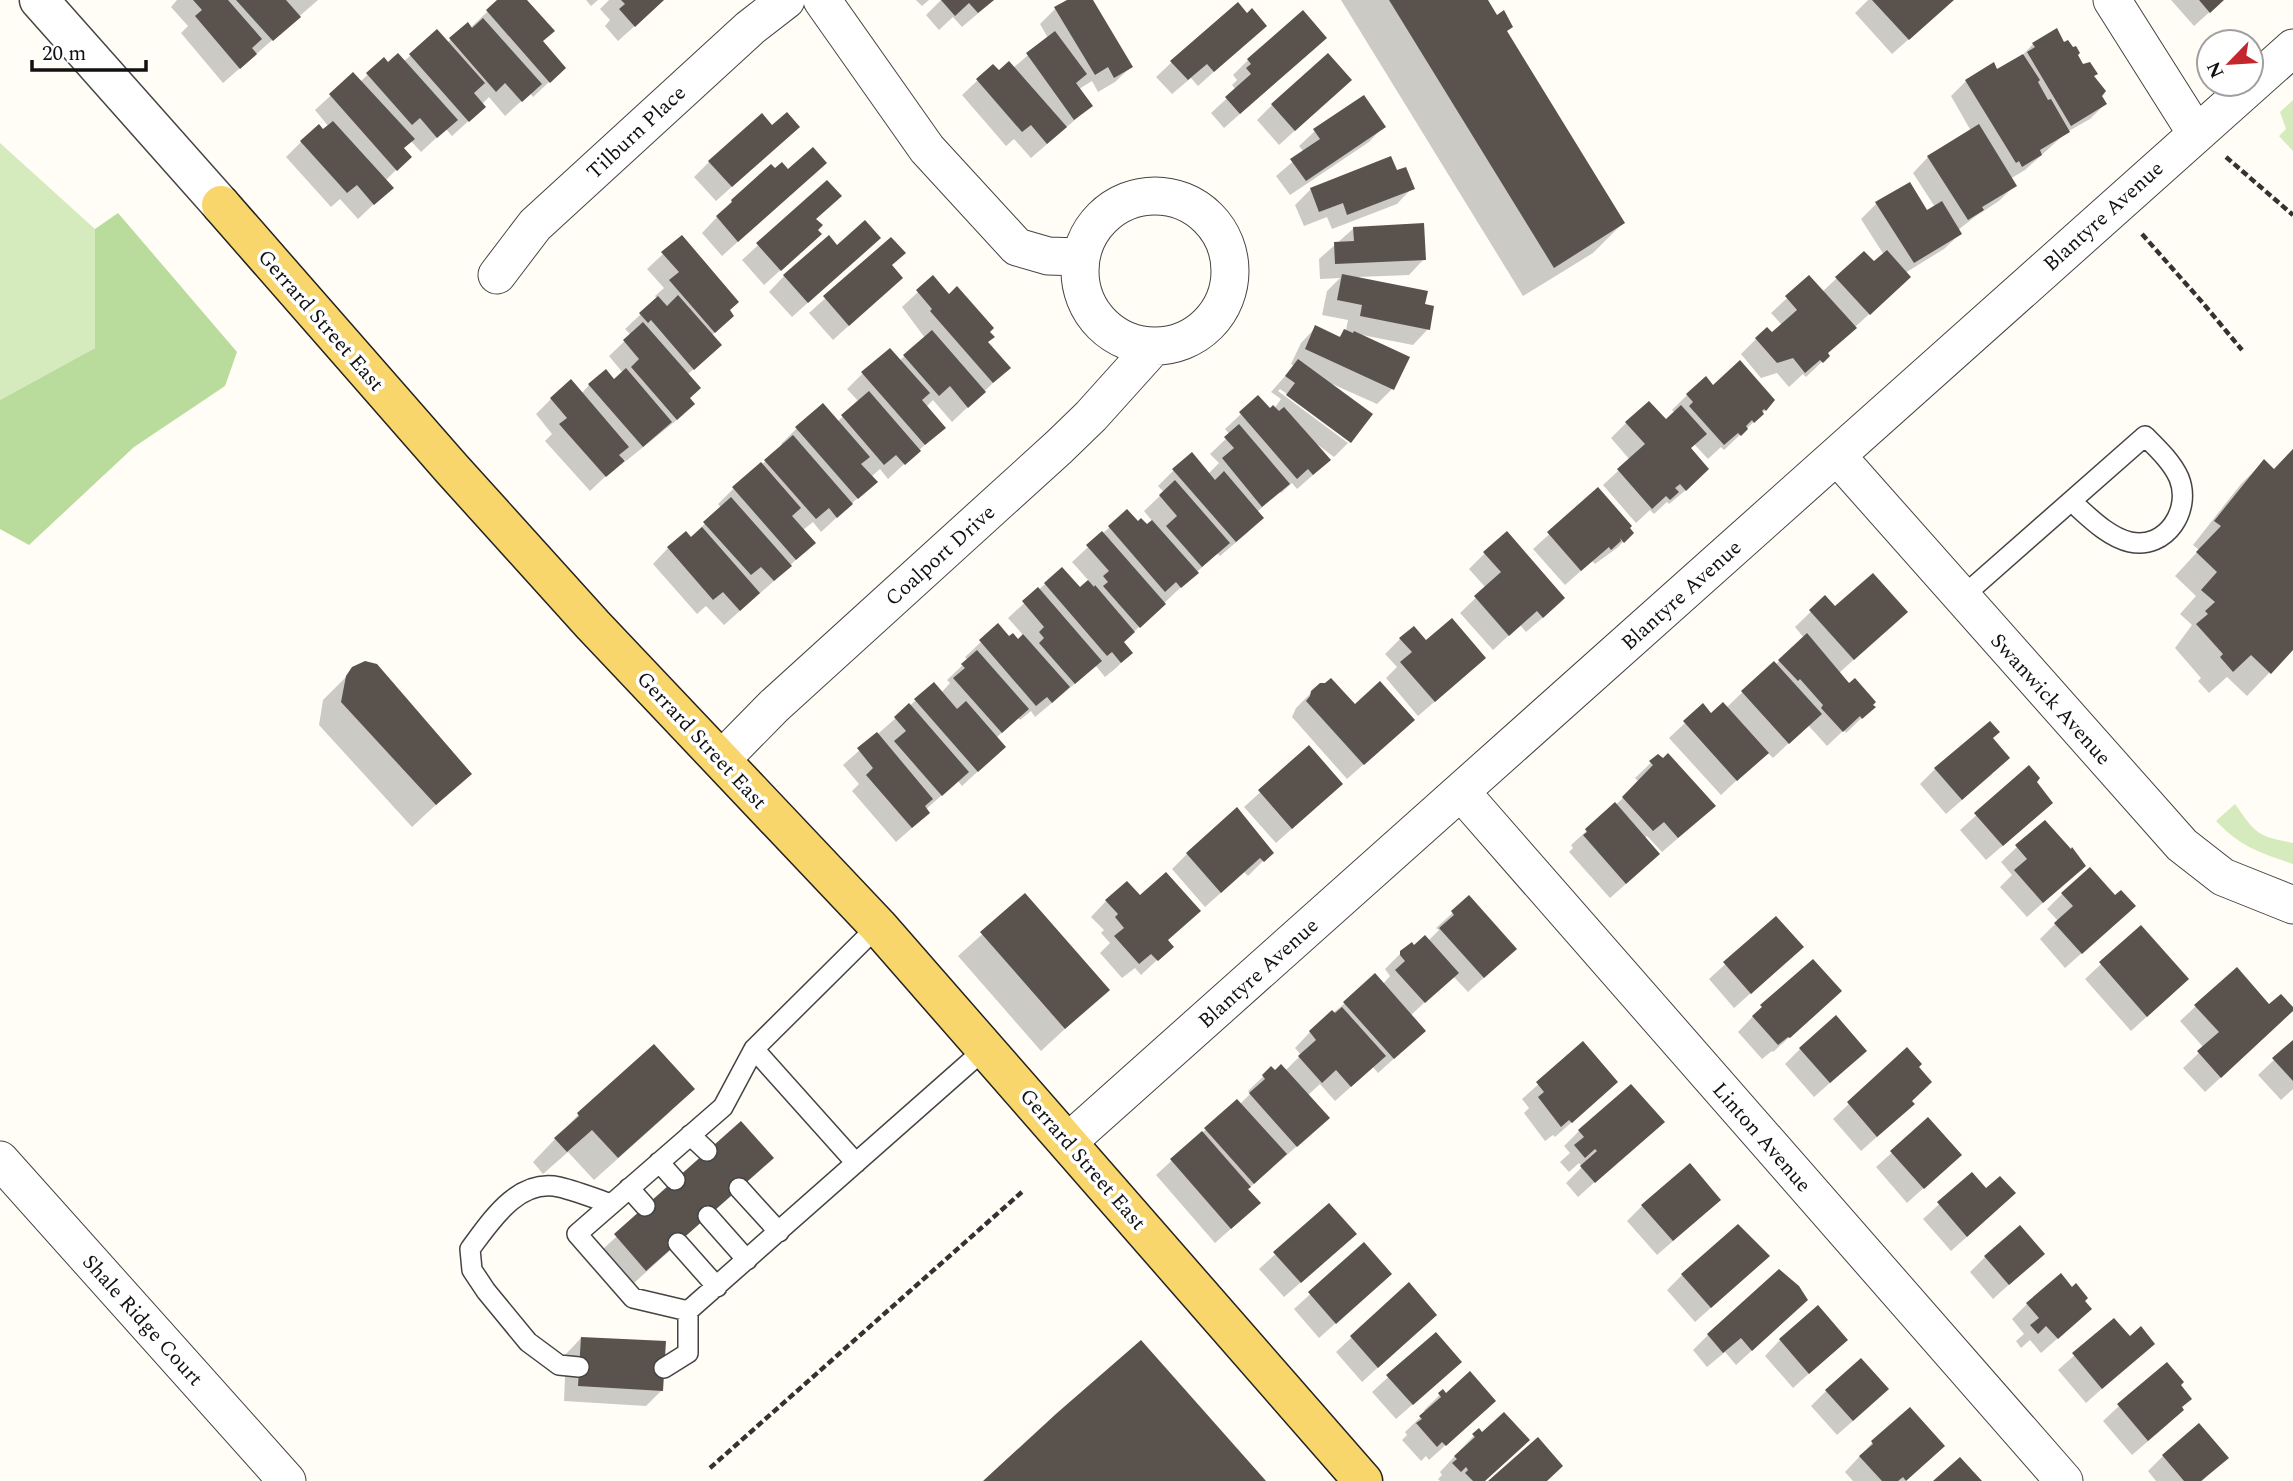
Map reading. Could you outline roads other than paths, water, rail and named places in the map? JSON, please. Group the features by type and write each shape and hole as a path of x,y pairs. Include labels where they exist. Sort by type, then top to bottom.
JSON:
{"main road":[{"name":"Gerrard Street East","path":"221,205 452,469 593,625 878,926 1363,1481"}],"street":[{"name":"Gerrard Street East","path":"39,0 221,205"},
{"name":"Tilburn Place","path":"497,275 535,225 750,28 786,0"},
{"path":"822,0 928,149 1017,247 1048,256 1081,257"},
{"path":"2112,0 2208,143"},
{"name":"Blantyre Avenue","path":"1068,1142 1837,456 2208,143 2293,48"},
{"path":"1148,195 1173,197 1195,206 1213,223 1226,244 1231,268 1227,292 1217,314 1200,332 1178,343 1154,346 1129,341 1106,328 1089,307 1081,283 1081,257 1089,234 1104,215 1124,202 1148,195"},
{"name":"Coalport Drive","path":"721,760 775,706 1059,447 1154,346"},
{"name":"Swanwick Avenue","path":"1837,456 2188,851 2207,867 2238,885 2293,905"},
{"name":"Linton Avenue","path":"1461,792 2064,1481"},
{"name":"Shale Ridge Court","path":"0,1160 287,1481"}],"lane":[{"path":"1962,597 2145,436 2179,477 2183,491 2183,505 2173,525 2155,540 2140,544 2116,538 2072,502"},
{"path":"688,1311 633,1298 577,1234 723,1107 754,1049 878,926"},
{"path":"688,1311 986,1048"},
{"path":"754,1049 856,1163"},
{"path":"690,1135 706,1151"},
{"path":"659,1162 675,1180"},
{"path":"579,1367 559,1365 528,1342 472,1270 470,1248 503,1207 531,1188 556,1186 611,1203"},
{"path":"629,1188 645,1206"},
{"path":"739,1188 779,1232"},
{"path":"708,1216 747,1260"},
{"path":"678,1243 717,1287"},
{"path":"664,1368 688,1353 688,1311"}]}
